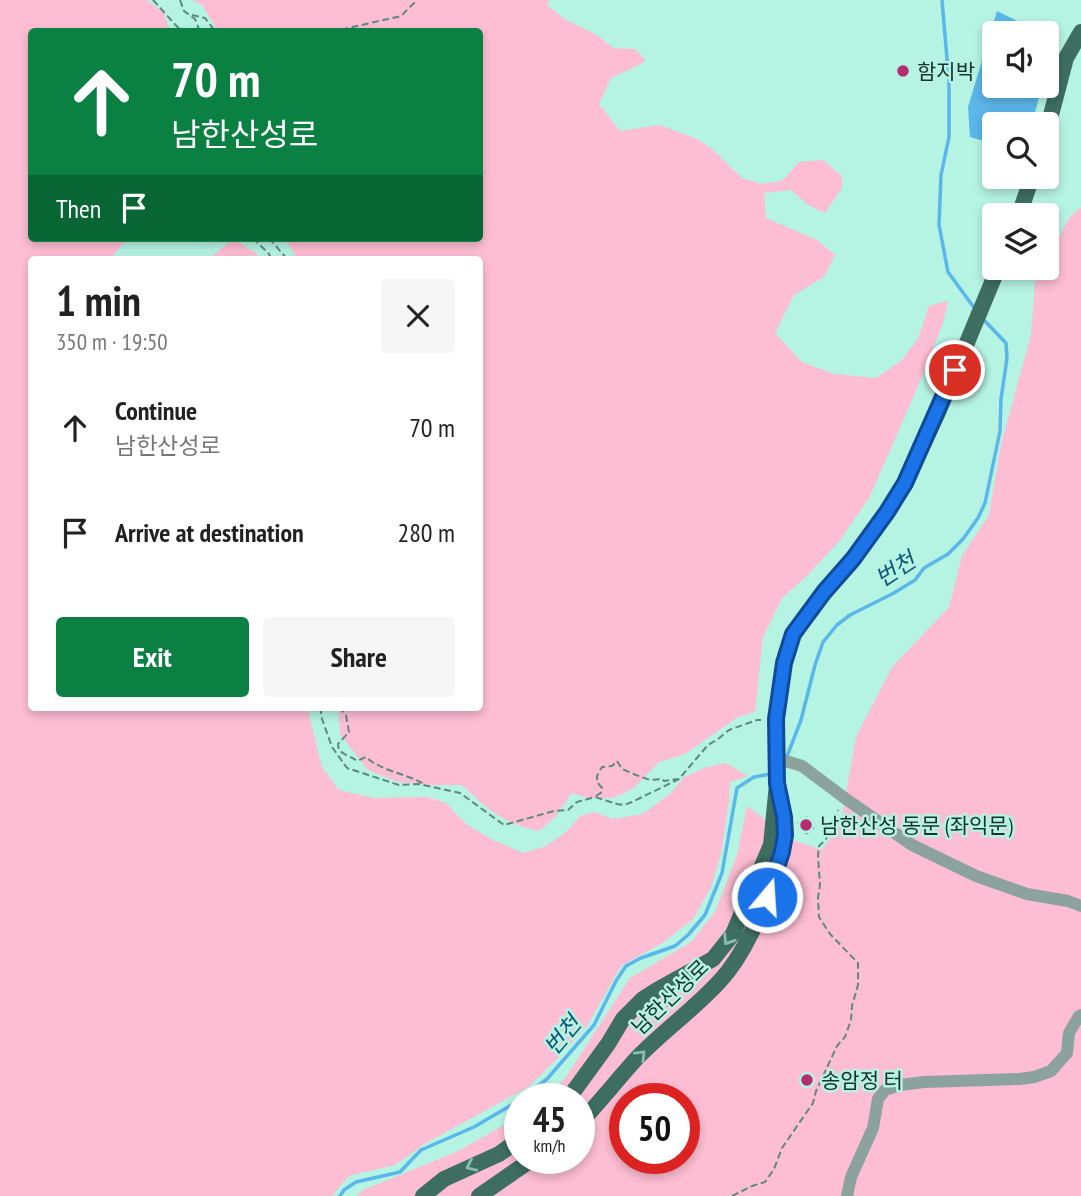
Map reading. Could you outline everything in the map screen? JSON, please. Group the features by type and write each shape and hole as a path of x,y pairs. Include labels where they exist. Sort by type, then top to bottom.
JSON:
{"main road":[{"path":"1052,112 1066,58 1081,32"},
{"path":"777,783 776,722 784,663 793,634 853,559 905,483 993,280"},
{"name":"남한산성로","path":"580,1083 624,1019 643,999 713,959 733,934 771,845 777,783"},
{"name":"남한산성로","path":"595,1106 637,1059 721,980 747,942 767,897 782,852 784,817 777,783"},
{"path":"423,1196 444,1179 504,1150"},
{"path":"479,1196 511,1174"}],"street":[{"path":"776,758 802,766 912,845 976,876 1027,894 1081,906"},
{"path":"847,1196 851,1177 873,1128 878,1100 885,1090 924,1082 1020,1079 1051,1071 1067,1053 1069,1033 1081,1015"}],"path":[{"path":"153,0 178,28"},
{"path":"180,0 184,11 195,19 198,28"},
{"path":"348,28 401,16 417,0"},
{"path":"191,15 205,18 213,28"},
{"path":"258,242 270,256"},
{"path":"272,242 284,256"},
{"path":"321,711 332,747 347,768 399,785 425,785 460,793 504,825 554,811 568,810 577,802 595,797 602,792 597,776 602,767 612,766 617,761 622,769 650,780 678,779"},
{"path":"342,711 346,715 349,732 338,744 341,753 350,755 357,761 366,757 375,765 383,765 425,785"},
{"path":"595,797 624,805 678,779 708,745 729,730 757,720 776,722"},
{"path":"732,1196 765,1182 770,1176 782,1148 813,1103 816,1091 837,1046 845,1037 851,1020 858,985 858,963 830,934 819,916 818,906 819,846 827,839 835,825 843,797"}],"shaded area":[{"path":"0,0 147,0 164,13 169,28 28,28 28,242 125,242 113,256 28,256 28,711 308,711 322,767 339,790 373,798 428,797 446,803 466,824 523,853 546,846 566,832 580,816 594,812 613,819 643,814 671,793 683,778 704,768 725,763 748,776 730,782 721,854 711,887 693,919 664,942 621,966 587,1026 558,1058 532,1083 504,1083 504,1100 426,1143 395,1165 349,1176 332,1196 0,1196"},
{"path":"192,0 549,0 547,5 566,20 597,35 613,48 635,49 646,60 611,78 599,104 620,131 659,125 695,138 711,148 742,178 761,184 782,181 799,162 823,160 842,176 842,188 825,213 808,205 791,190 764,193 766,218 817,240 835,255 824,277 794,295 775,333 802,362 834,374 876,378 901,361 918,339 929,306 948,301 943,323 916,391 869,498 840,540 808,575 782,598 763,637 755,712 738,717 685,754 659,762 634,788 613,798 587,798 572,793 554,818 539,831 505,820 462,785 398,782 368,770 340,734 338,711 483,711 483,256 296,256 287,242 483,242 483,28 216,28 202,5"},
{"path":"1081,207 1081,1196 356,1196 363,1190 456,1152 504,1125 504,1174 595,1174 595,1083 560,1083 630,978 691,942 715,912 737,855 747,806 790,839 822,850 841,822 856,737 892,667 949,607 962,556 989,515 1001,445 1031,335 1035,282 1059,280 1059,237 1069,218"},
{"path":"229,242 238,242 258,256 213,256"}],"water":[{"path":"997,11 1017,21 994,21"},
{"path":"982,61 982,98 1039,98 1035,112 982,112 982,140 970,137 968,107"}],"building":[{"name":"남한산성 동문 (좌익문)","path":"807,816 815,828 806,835 797,823"}],"waterway":[{"name":"번천","path":"942,0 949,82 949,137 941,175 939,225 948,272 975,309"},
{"name":"번천","path":"786,759 801,720 823,642 837,625 850,615 915,580 924,568 948,554 963,539 985,503 1000,431 1007,358 1006,343 982,318"},
{"name":"번천","path":"542,1083 594,1025 626,966 675,946 705,915 722,873 737,788 754,777 771,774"},
{"name":"번천","path":"340,1196 356,1182 400,1172 421,1150 474,1127 504,1109"}],"place":[{"name":"함지박","path":"903,71"},
{"name":"남한산성 동문 (좌익문)","path":"806,825"},
{"name":"송암정 터","path":"807,1080"}],"route":[{"path":"767,897 785,835 777,783 776,719 784,663 793,634 853,559 905,483 955,370"}]}
